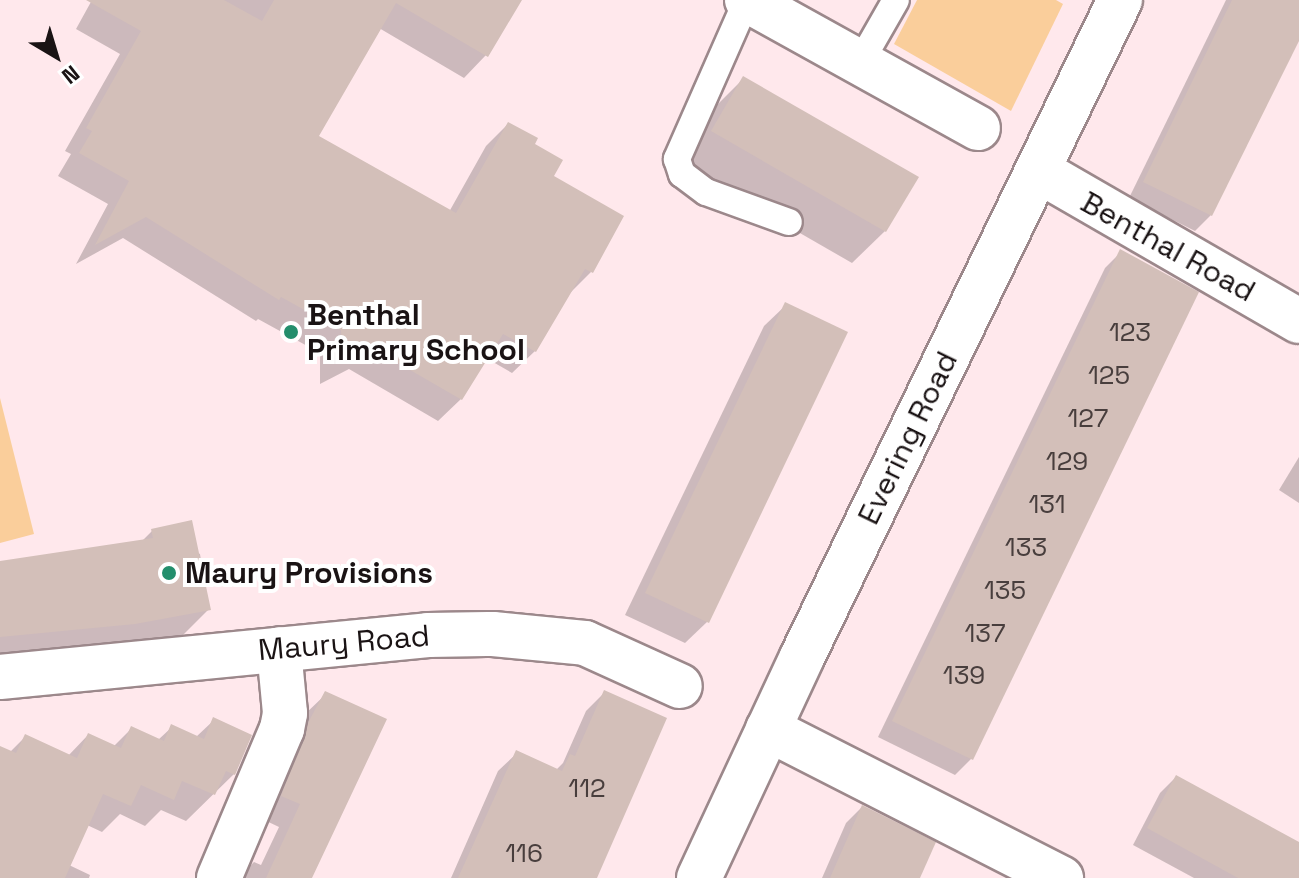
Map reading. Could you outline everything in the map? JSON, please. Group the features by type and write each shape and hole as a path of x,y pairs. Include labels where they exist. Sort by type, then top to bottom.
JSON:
{"street":[{"path":"747,0 978,128"},
{"name":"Evering Road","path":"699,878 1120,0"},
{"name":"Benthal Road","path":"1039,171 1299,321"},
{"name":"Maury Road","path":"0,677 428,635 493,634 585,643 680,686"},
{"path":"219,878 282,729 285,713 279,649"},
{"path":"768,729 1061,878"}],"lane":[{"path":"747,0 677,159 682,174 706,192 789,222"},
{"path":"861,61 896,0"}],"shaded area":[{"path":"917,0 1056,0 1063,4 1011,111 894,44"},
{"path":"0,398 34,534 0,543"}],"building":[{"path":"86,0 224,0 262,21 274,0 522,0 488,57 396,3 319,136 456,213 508,122 538,138 535,144 563,160 554,176 624,216 593,273 585,269 536,352 503,334 462,400 372,348 342,364 341,330 281,297 279,300 146,217 95,245 129,181 79,153 92,131 86,128 141,31"},
{"path":"1232,0 1299,0 1299,41 1212,216 1143,182"},
{"path":"743,76 919,177 886,232 711,131"},
{"path":"1120,249 1199,292 973,760 892,721"},
{"path":"785,302 848,332 709,623 645,593"},
{"path":"192,520 211,610 135,624 0,637 0,561 153,538 151,529"},
{"path":"604,690 667,718 597,878 458,878 516,750 562,771 570,754 575,756"},
{"path":"325,691 387,719 312,878 266,878 300,804 281,796 309,721"},
{"path":"213,717 252,735 235,775 226,771 215,795 182,781 174,800 141,785 131,806 103,794 65,878 0,878 0,746 16,753 25,734 77,758 88,733 121,748 131,726 164,741 171,724 204,739"},
{"path":"1176,775 1299,842 1299,878 1238,878 1147,828"},
{"path":"862,805 936,842 920,878 830,878"}],"place":[{"name":"Benthal Primary School","path":"291,332"},
{"name":"Maury Provisions","path":"169,573"}]}
